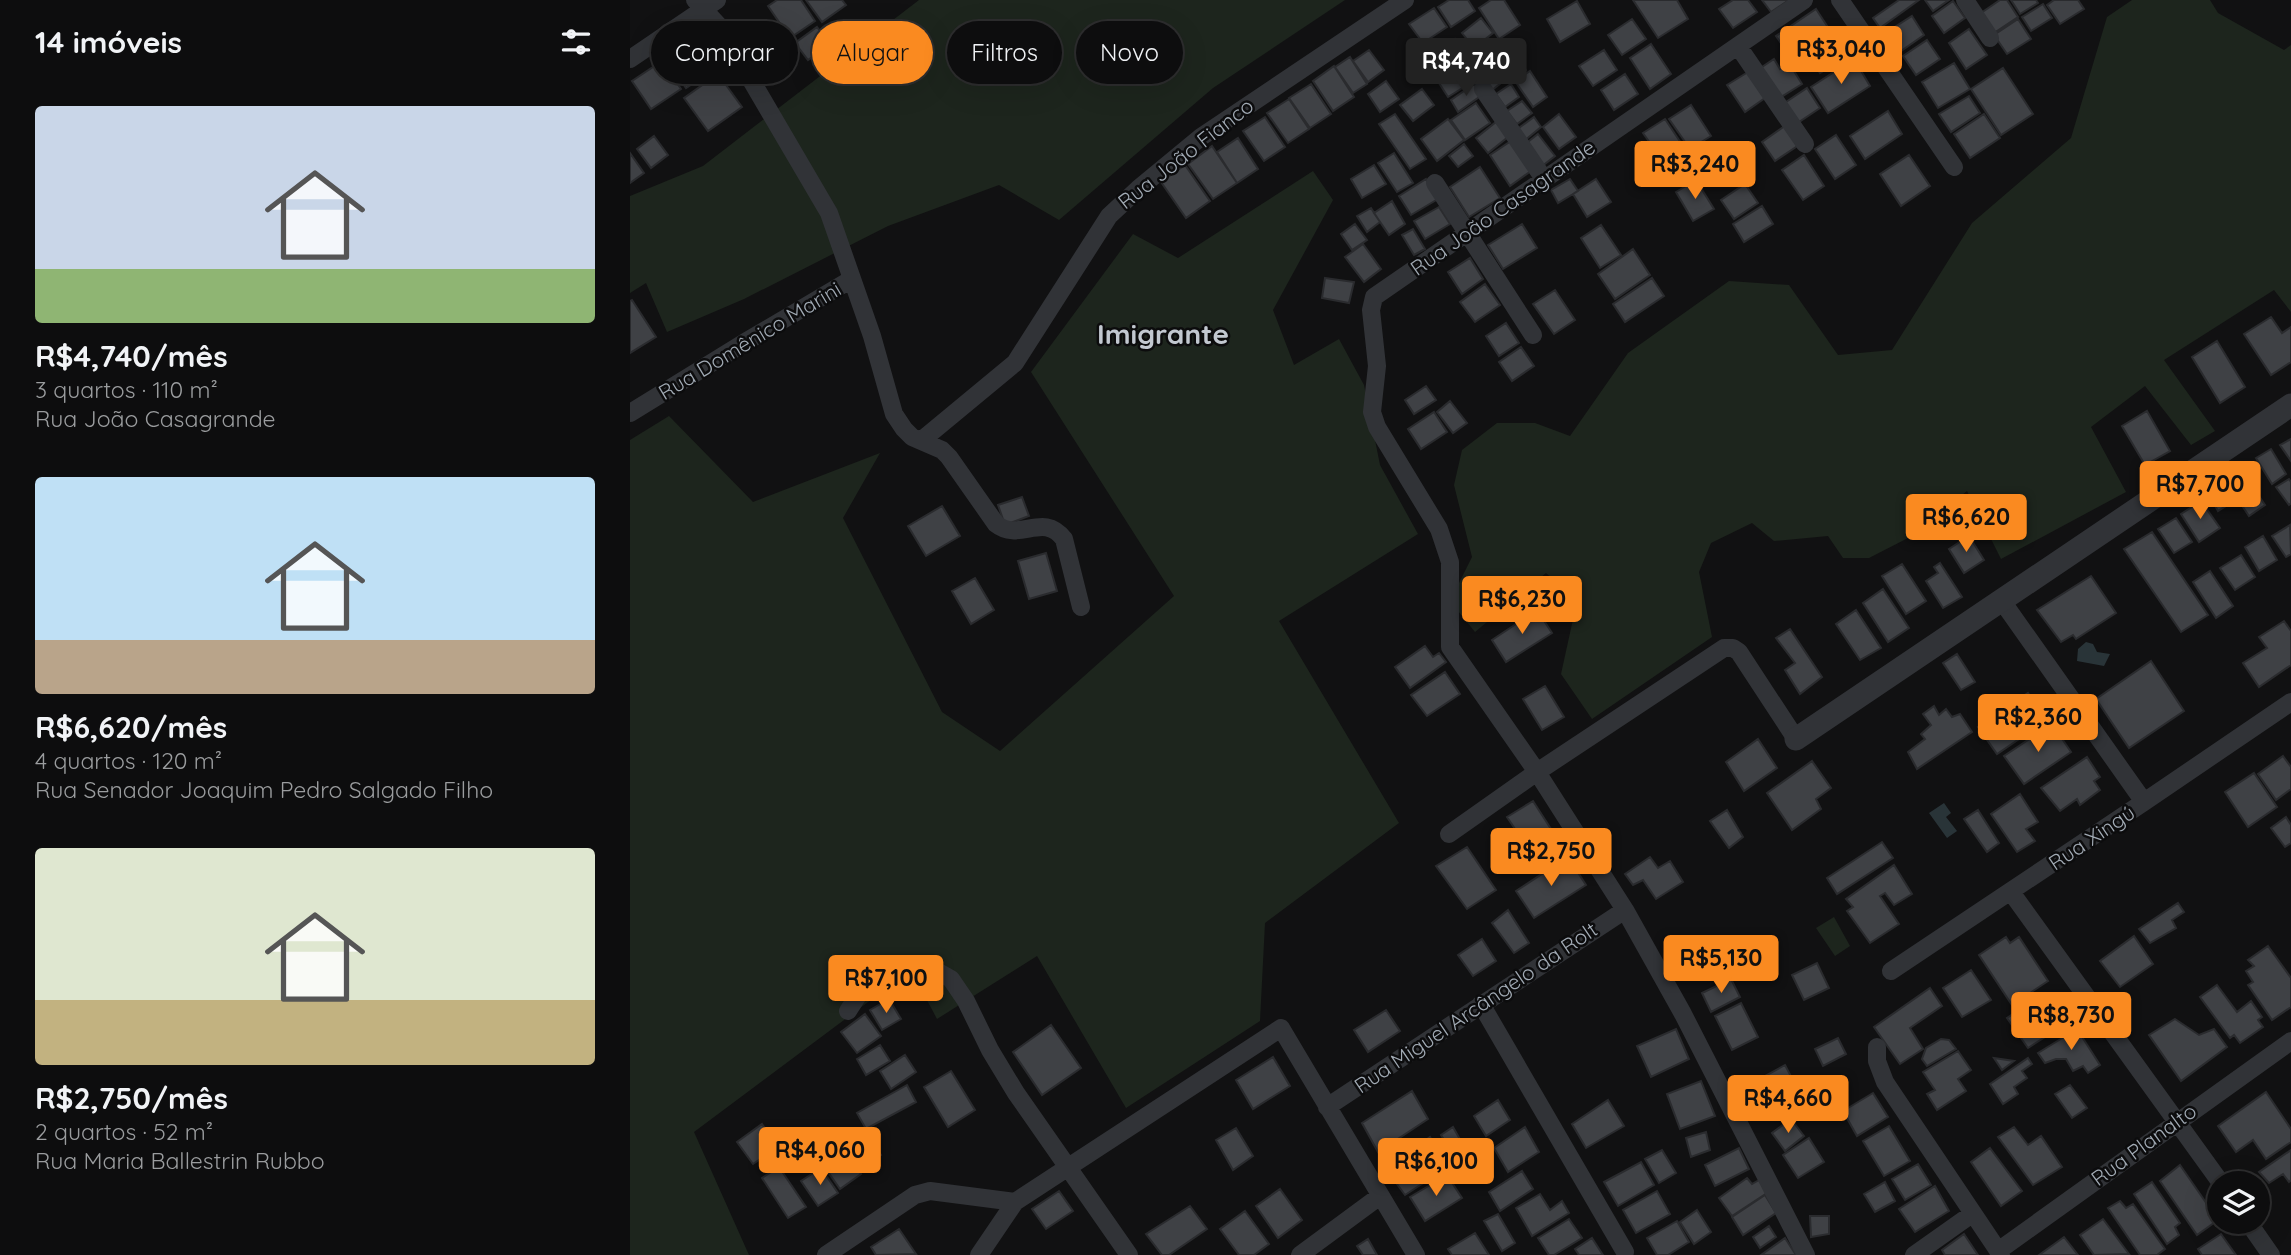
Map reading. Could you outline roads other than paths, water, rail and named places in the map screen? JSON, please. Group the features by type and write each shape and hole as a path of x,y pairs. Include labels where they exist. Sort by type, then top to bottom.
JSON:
{"street":[{"name":"Rua João Fianco","path":"922,440 1015,362 1109,216 1138,189 1201,137 1405,0"},
{"name":"Rua João Casagrande","path":"1536,772 1450,647 1450,562 1439,529 1377,427 1372,412 1377,366 1371,310 1374,297 1804,0"},
{"path":"1840,0 1954,167"},
{"path":"1965,0 1990,38"},
{"path":"630,58 705,3 829,213 852,279"},
{"path":"1738,46 1805,144"},
{"path":"1483,89 1544,179"},
{"path":"1435,183 1533,335"},
{"name":"Rua Domênico Marini","path":"630,413 852,279 872,336 894,414 904,429 912,437 942,450 949,457 996,524 1003,529 1012,531 1046,526 1059,533 1064,539 1081,607"},
{"path":"1449,834 1536,772 1724,648 1733,648 1739,652 1796,739 2291,405"},
{"path":"2002,601 2144,802"},
{"name":"Rua Xingú","path":"1891,971 2291,702"},
{"path":"1536,772 1625,910 1683,1014 1806,1255"},
{"path":"2011,892 2213,1171"},
{"name":"Rua Miguel Arcângelo da Rolt","path":"1327,1107 1625,910"},
{"path":"848,1011 866,984 886,969 920,965 951,979 966,1001 990,1050 1016,1093 1129,1255"},
{"path":"1480,1004 1625,1252"},
{"path":"979,1255 1015,1202 1281,1028 1416,1255"},
{"name":"Rua Planalto","path":"1999,1253 2291,1041"},
{"path":"1877,1047 1877,1062 1885,1082 1999,1253"},
{"path":"826,1255 915,1195 930,1191 1015,1202"},
{"path":"1300,1255 1380,1196"},
{"path":"1914,1255 1972,1214"},
{"path":"2256,1234 2271,1255"}],"district":[{"name":"Imigrante","path":"1163,334"}]}
